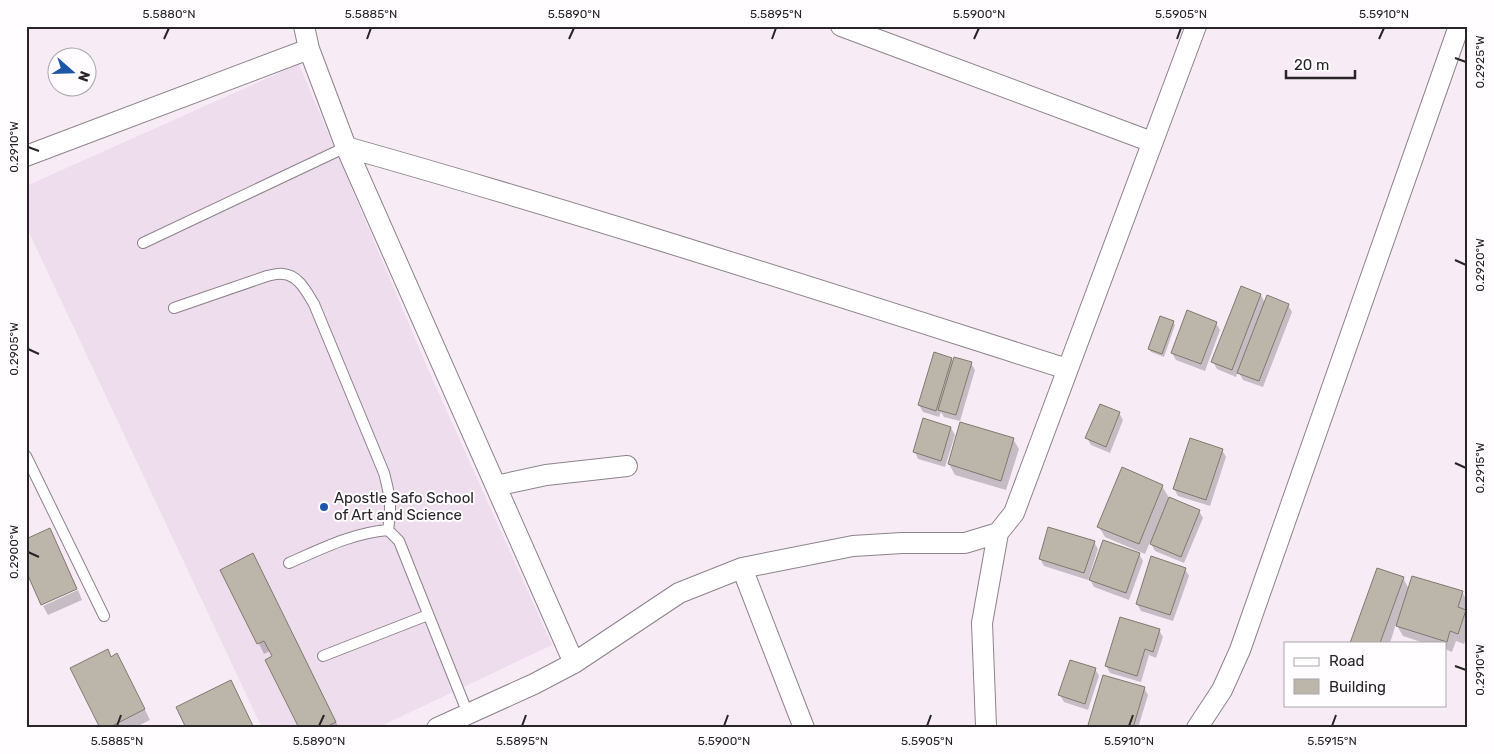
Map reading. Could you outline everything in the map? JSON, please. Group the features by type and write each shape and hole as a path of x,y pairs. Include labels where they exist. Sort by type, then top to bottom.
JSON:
{"street":[{"path":"304,26 309,49 346,147 574,663"},
{"path":"841,26 1152,142"},
{"path":"986,726 982,623 998,533 1014,513 1196,26"},
{"path":"1197,728 1222,690 1240,650 1459,26"},
{"path":"26,156 309,49"},
{"path":"346,147 495,189 652,237 1067,369"},
{"path":"496,486 546,475 627,466"},
{"path":"437,728 534,684 574,663 679,593 742,568 853,546 902,543 965,543 998,533"},
{"path":"742,568 804,728"}],"lane":[{"path":"143,242 346,147"},
{"path":"174,308 267,276 283,274 293,276 305,289 314,304 384,474 390,496 391,515 388,530"},
{"path":"26,456 104,616"},
{"path":"289,563 338,542 368,532 388,530"},
{"path":"388,530 399,541 468,714"},
{"path":"323,656 428,615"}],"shaded area":[{"name":"Apostle Safo School of Art and Science","path":"299,64 428,369 552,645 377,728 262,728 26,226 26,186"}],"building":[{"path":"1241,286 1261,294 1232,370 1211,362"},
{"path":"1267,295 1289,304 1259,381 1237,373"},
{"path":"1187,310 1217,322 1201,364 1171,353"},
{"path":"1160,316 1174,321 1162,354 1148,349"},
{"path":"934,352 952,358 936,411 918,405"},
{"path":"954,357 972,362 956,415 938,410"},
{"path":"1100,404 1120,412 1106,447 1085,438"},
{"path":"923,418 951,427 941,461 913,452"},
{"path":"960,422 1014,438 1001,481 948,464"},
{"path":"1190,438 1223,449 1206,500 1173,489"},
{"path":"1122,467 1163,485 1139,544 1097,527"},
{"path":"1169,497 1200,510 1181,557 1150,544"},
{"path":"1048,527 1095,541 1084,573 1039,559"},
{"path":"50,528 77,589 41,605 26,571 26,539"},
{"path":"1103,540 1140,553 1126,593 1089,580"},
{"path":"253,553 336,722 324,728 299,728 265,660 272,656 264,641 257,644 220,570"},
{"path":"1151,556 1186,568 1170,615 1136,604"},
{"path":"1377,568 1404,577 1380,642 1350,642"},
{"path":"1412,576 1463,591 1458,607 1466,610 1458,634 1450,631 1447,642 1396,626"},
{"path":"1120,617 1160,629 1153,652 1145,649 1137,676 1105,666"},
{"path":"108,649 111,657 117,653 145,709 108,728 100,728 70,668"},
{"path":"1070,660 1096,668 1085,704 1058,695"},
{"path":"1103,675 1145,687 1133,728 1099,728 1088,725"},
{"path":"231,680 254,728 186,728 176,707"}],"place":[{"name":"Apostle Safo School of Art and Science","path":"324,507"}]}
